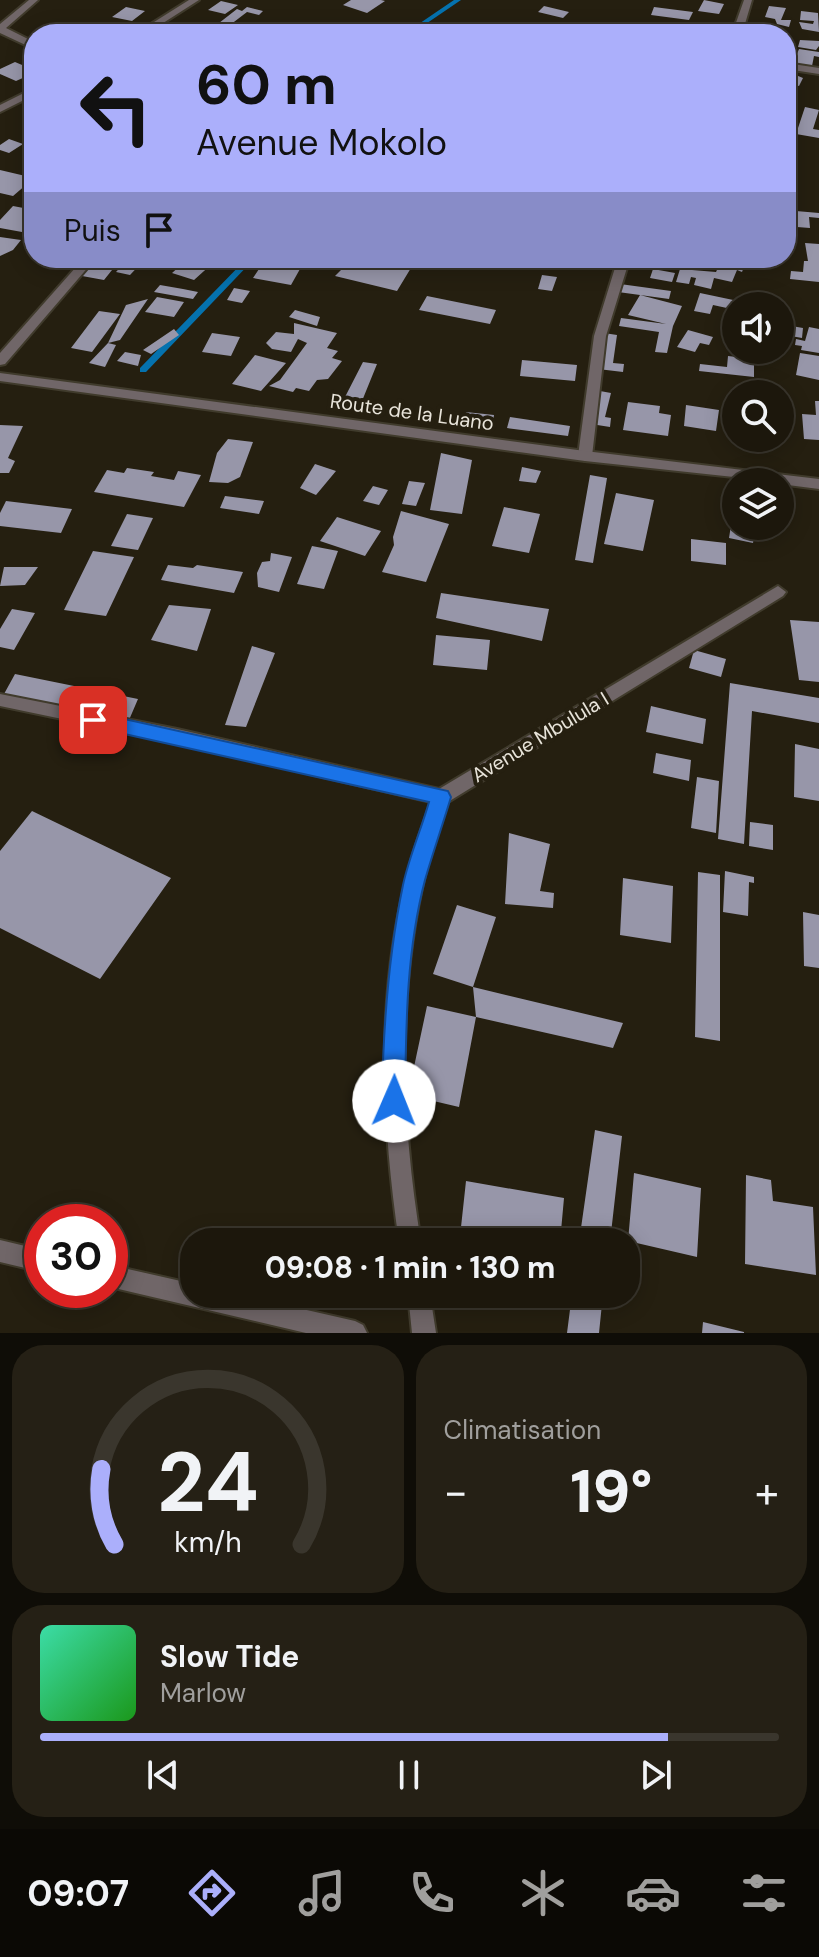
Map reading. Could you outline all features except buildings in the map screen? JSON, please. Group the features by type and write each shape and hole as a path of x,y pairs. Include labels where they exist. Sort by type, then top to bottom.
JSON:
{"street":[{"path":"24,41 0,29 34,0"},
{"path":"156,24 195,0"},
{"path":"740,24 748,0"},
{"path":"796,68 819,71"},
{"path":"0,109 24,96"},
{"path":"0,361 81,268"},
{"path":"585,456 600,336 621,268"},
{"name":"Route de la Luano","path":"0,377 585,456 819,484"},
{"name":"Avenue Mbulula I","path":"441,797 778,592"},
{"path":"0,700 177,736 441,797 414,882 400,956 394,1025 395,1116 400,1186 408,1228"},
{"path":"0,1251 24,1257"},
{"path":"128,1280 355,1333"},
{"path":"421,1308 424,1333"}],"waterway":[{"path":"422,24 458,0"},
{"path":"143,370 241,268"}],"route":[{"path":"93,720 177,736 441,797 414,882 400,956 394,1025 394,1101"}]}
